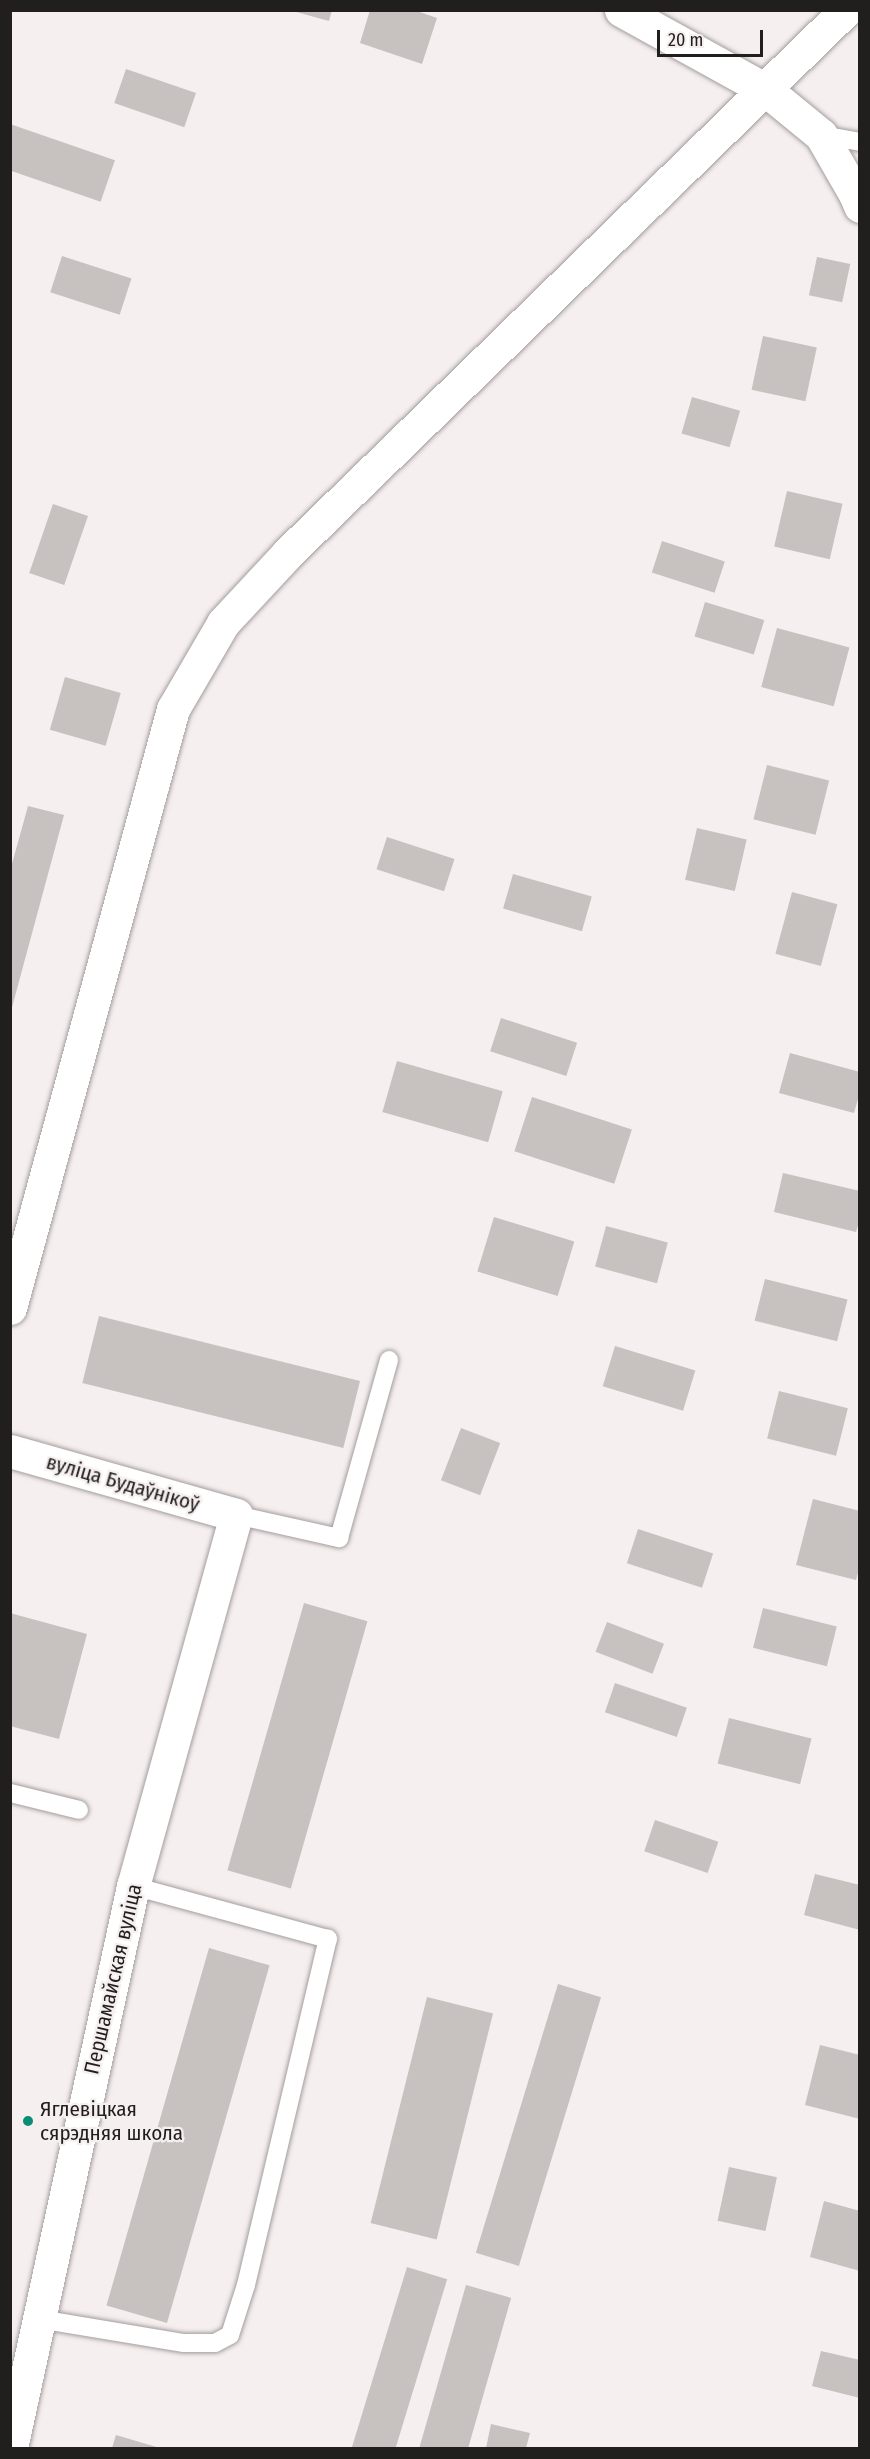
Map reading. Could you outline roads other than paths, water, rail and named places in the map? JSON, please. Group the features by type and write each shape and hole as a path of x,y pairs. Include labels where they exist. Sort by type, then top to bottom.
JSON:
{"street":[{"path":"621,10 766,90 821,135 860,206"},
{"path":"10,1308 173,709 223,622 288,553 846,10"},
{"name":"вуліца Будаўнікоў","path":"10,1451 236,1515"},
{"name":"Першамайская вуліца","path":"11,2448 134,1886 236,1515"}],"lane":[{"path":"821,135 860,142"},
{"path":"236,1515 339,1538 389,1360"},
{"path":"10,1793 79,1810"},
{"path":"39,2319 184,2343 215,2343 230,2335 246,2285 328,1939 134,1886"}],"place":[{"name":"Яглевіцкая сярэдняя школа","path":"28,2121"}]}
